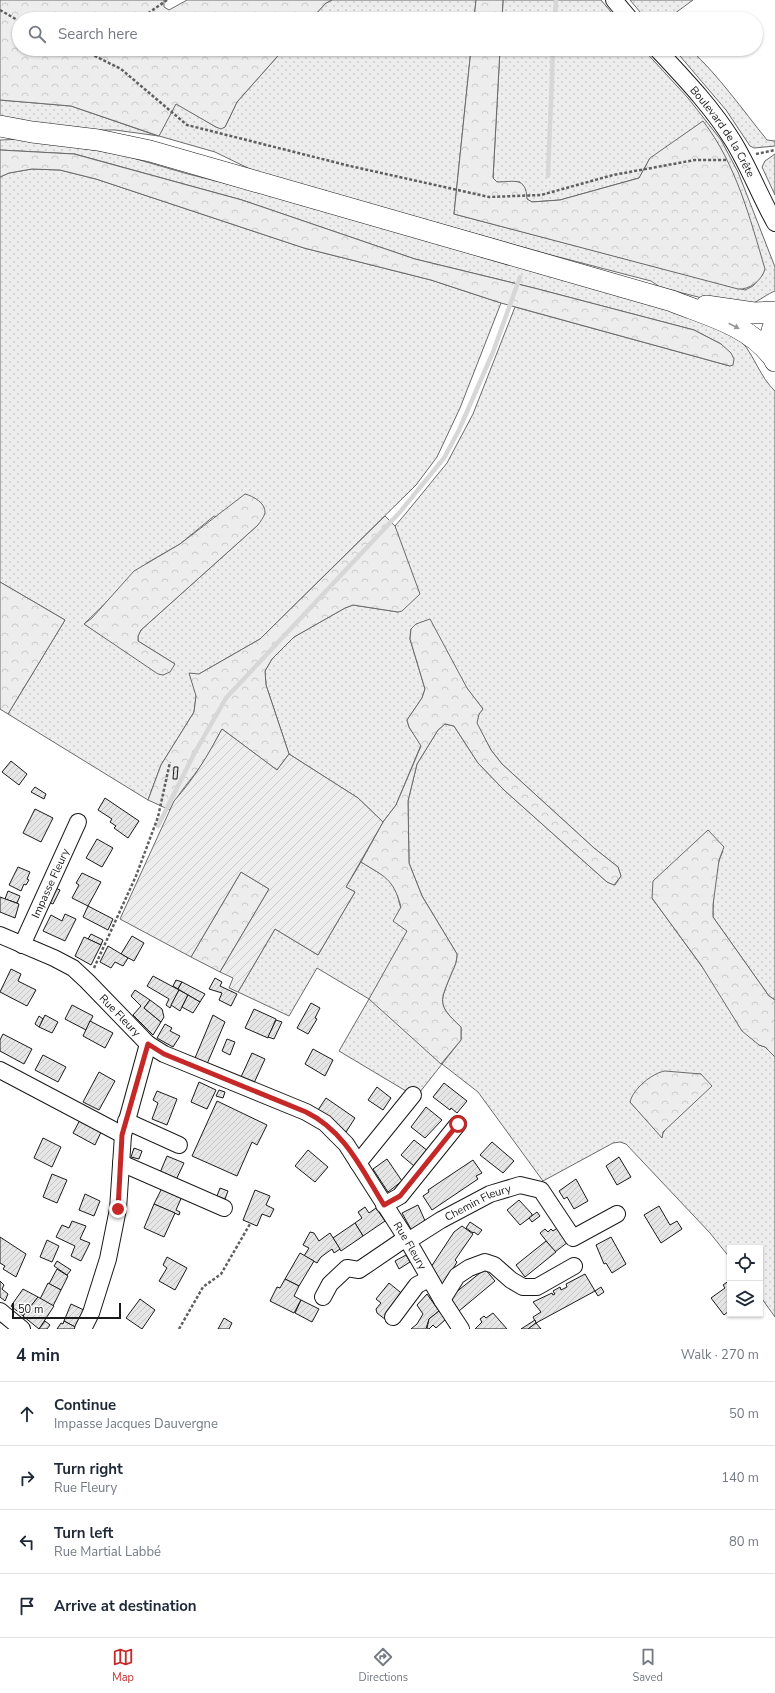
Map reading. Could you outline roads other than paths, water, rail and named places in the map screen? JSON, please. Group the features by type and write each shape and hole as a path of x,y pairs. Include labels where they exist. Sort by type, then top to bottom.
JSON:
{"main road":[{"path":"0,126 32,132 98,140 157,153 672,301 725,322 746,333 761,343 774,359"},
{"path":"0,132 32,132"},
{"path":"672,301 754,313 775,312"},
{"path":"774,359 771,337 775,323"}],"street":[{"path":"614,0 624,12"},
{"path":"625,0 635,12"},
{"name":"Boulevard de la Crête","path":"663,56 708,107 747,157 775,204"},
{"name":"Boulevard de la Crête","path":"674,56 717,105 732,126 775,223"},
{"name":"Impasse Fleury","path":"22,945 78,822"},
{"name":"Rue Fleury","path":"0,936 72,968 87,981 148,1044 164,1054 316,1117 325,1123 346,1144 461,1329"},
{"path":"83,1329 91,1314 108,1259 118,1209 124,1128 148,1044"},
{"path":"0,1070 124,1128 179,1145"},
{"path":"358,1163 413,1095"},
{"path":"384,1205 400,1196 458,1124"},
{"path":"121,1163 224,1208"},
{"name":"Chemin Fleury","path":"406,1240 490,1194 520,1185 541,1190 573,1238 617,1214"},
{"path":"322,1297 330,1284 347,1268 359,1270 406,1240"},
{"path":"442,1300 457,1276 469,1268 485,1262 494,1264 511,1280 523,1287 537,1287 574,1266"},
{"path":"393,1317 417,1285 429,1279"},
{"path":"0,1311 22,1329"}],"waterway":[{"path":"555,12 556,0"},
{"path":"548,176 553,56"},
{"path":"158,826 194,754 226,698 400,512 444,458 459,430 493,352 520,277"}]}
